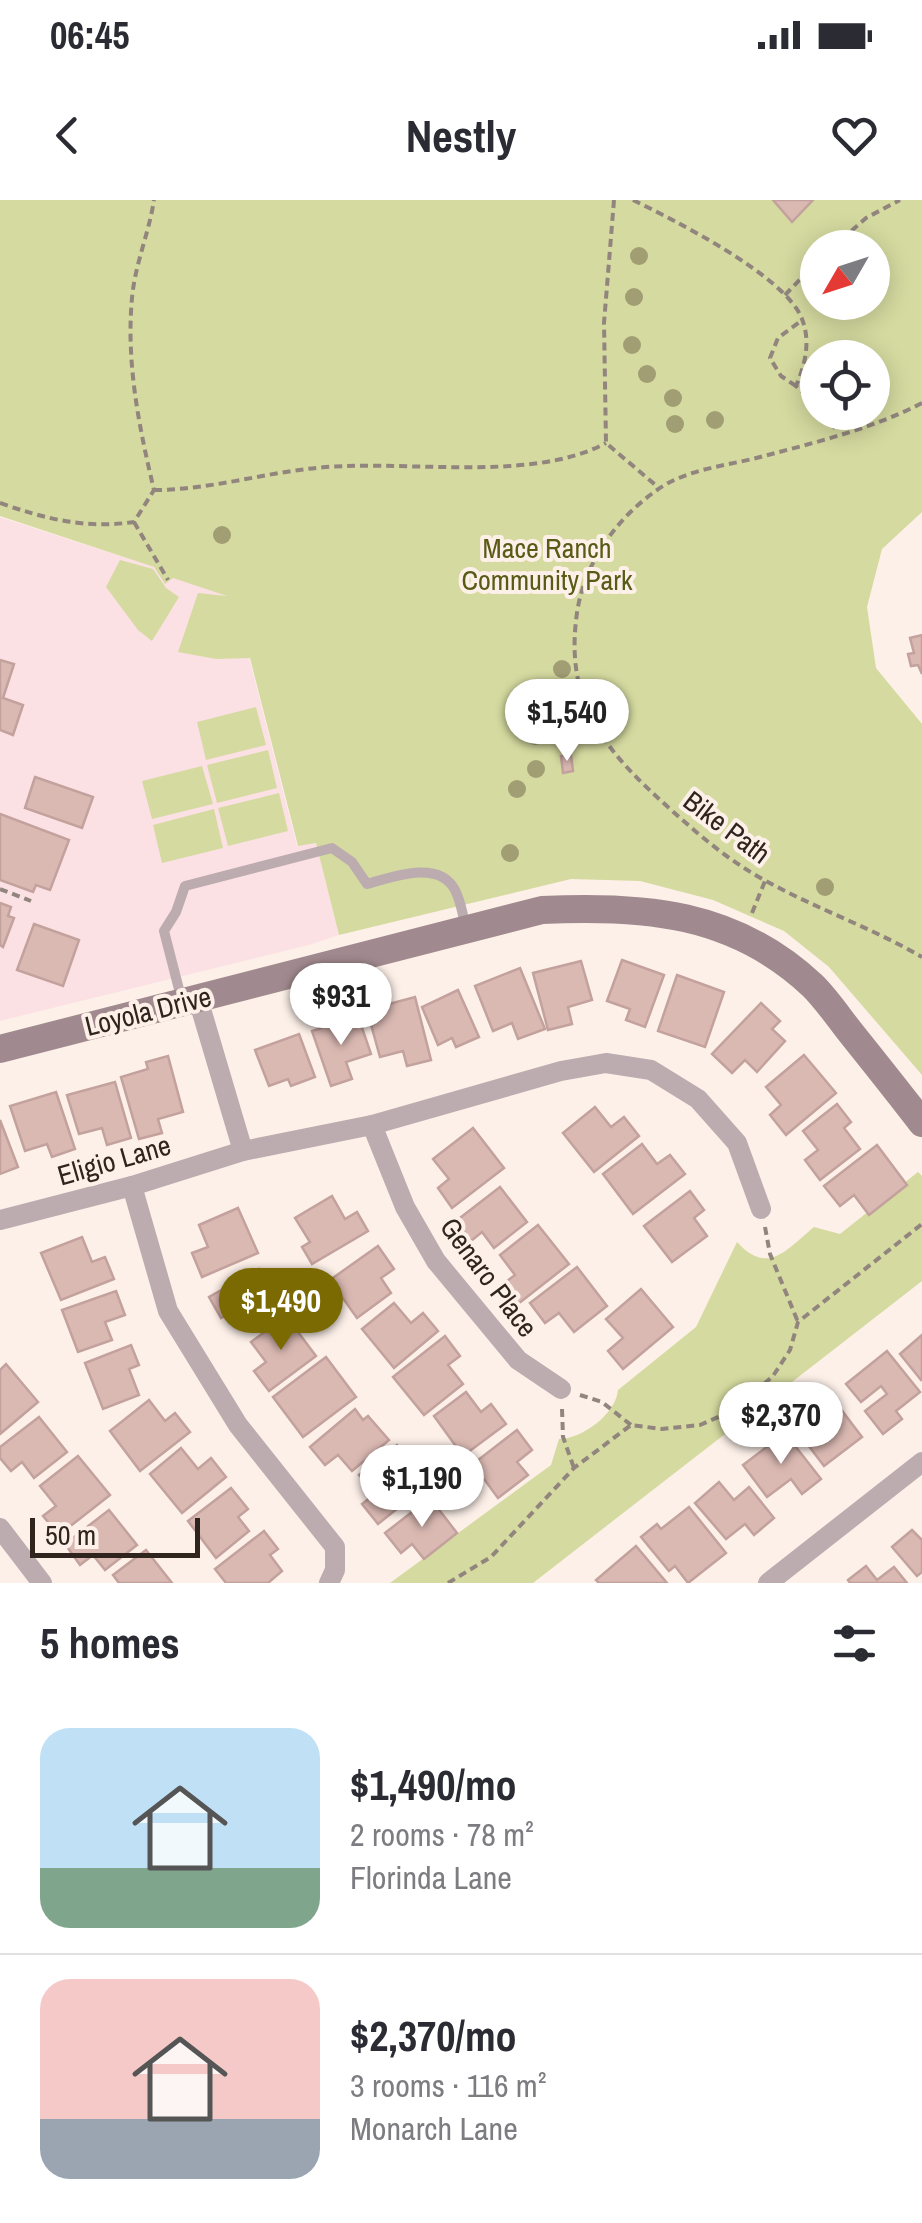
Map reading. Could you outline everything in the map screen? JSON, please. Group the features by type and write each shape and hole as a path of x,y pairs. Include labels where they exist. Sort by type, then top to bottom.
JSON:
{"street":[{"name":"Loyola Drive","path":"0,1048 542,910 608,907 680,914 742,938 783,960 815,988 922,1123"},
{"path":"190,1001 243,1151"},
{"name":"Eligio Lane","path":"0,1220 132,1186 243,1151 372,1126 606,1062 650,1070 698,1099 737,1143 761,1209"},
{"name":"Genaro Place","path":"372,1126 405,1206 436,1261 518,1360 561,1389"},
{"path":"132,1186 168,1311 238,1425 335,1547 335,1570 329,1583"},
{"path":"768,1583 922,1462"},
{"path":"0,1528 42,1583"}],"lane":[{"path":"190,1001 164,931 185,886 332,848 352,862 367,884 412,871 445,878 455,890 466,928"}],"path":[{"path":"134,522 154,490 138,419 130,337 137,264 154,200"},
{"path":"606,443 604,323 614,200"},
{"path":"632,200 712,242 785,296 800,316"},
{"path":"852,230 900,200"},
{"path":"785,296 800,280"},
{"path":"796,386 805,364 807,340 803,320 778,338 770,358 782,376 800,390"},
{"name":"Bike Path","path":"922,403 839,434 695,472 659,488 610,534 594,558 584,584 574,638 582,699 602,740 631,774 707,842 766,881 922,958"},
{"path":"836,430 839,434"},
{"path":"154,490 363,464 512,465 591,451 606,443"},
{"path":"606,443 659,488"},
{"path":"0,503 77,525 134,522"},
{"path":"134,522 168,580"},
{"path":"742,938 766,881"},
{"path":"0,889 31,901"},
{"path":"761,1209 770,1254 798,1322"},
{"path":"574,1468 563,1438 561,1389 602,1402 631,1425 662,1430 700,1425 736,1409 773,1376 790,1350 798,1322 922,1224"},
{"path":"448,1583 492,1557 574,1468 631,1425"}],"shaded area":[{"path":"0,517 154,567 234,598 297,846 316,842 339,935 0,1021"}],"green space":[{"name":"Mace Ranch Community Park","path":"0,200 922,200 922,512 882,549 867,607 876,668 922,724 922,1075 829,967 784,931 713,900 640,881 571,879 339,935 316,843 298,846 250,658 216,659 178,652 198,593 227,596 173,578 165,584 154,567 0,516"},
{"path":"120,560 153,569 166,588 179,597 152,641 138,630 106,587"},
{"path":"256,707 266,745 206,760 197,722"},
{"path":"268,750 277,788 217,803 207,765"},
{"path":"202,766 213,804 152,819 142,781"},
{"path":"279,793 288,831 228,846 218,808"},
{"path":"214,809 223,848 162,863 153,825"},
{"path":"918,1172 922,1176 922,1281 533,1583 390,1583 551,1465 559,1439 578,1435 596,1424 611,1408 618,1390 696,1327 737,1242 748,1252 768,1258 786,1251 814,1227 840,1234"}],"building":[{"path":"773,200 813,200 792,222"},
{"path":"922,635 922,674 918,665 911,666 908,654 914,653 910,638"},
{"path":"0,660 14,664 3,698 23,705 13,735 0,730"},
{"path":"571,755 573,771 563,773 561,756"},
{"path":"35,777 93,797 82,828 25,808"},
{"path":"0,814 69,840 50,890 36,885 33,892 0,880"},
{"path":"0,903 11,907 8,916 14,918 3,947 0,945"},
{"path":"34,924 79,940 63,986 17,970"},
{"path":"622,960 664,975 645,1027 626,1020 630,1009 607,1001"},
{"path":"581,961 592,1000 568,1007 572,1024 548,1030 533,973"},
{"path":"520,968 545,1029 518,1039 512,1023 493,1031 475,986"},
{"path":"677,975 724,992 705,1047 658,1031"},
{"path":"458,990 479,1037 456,1047 452,1038 438,1045 422,1007"},
{"path":"415,997 431,1060 407,1066 403,1051 380,1057 367,1010"},
{"path":"761,1003 780,1021 772,1029 785,1041 757,1072 745,1060 732,1073 712,1054"},
{"path":"358,1016 371,1054 346,1062 352,1079 331,1086 312,1031"},
{"path":"299,1034 315,1077 291,1086 288,1079 269,1086 255,1050"},
{"path":"804,1055 836,1093 786,1135 770,1115 781,1105 766,1087"},
{"path":"168,1056 183,1112 158,1119 162,1133 139,1139 121,1077 148,1069 146,1062"},
{"path":"115,1082 131,1138 107,1145 102,1128 79,1134 67,1095"},
{"path":"56,1092 75,1149 52,1157 47,1144 25,1151 10,1106"},
{"path":"837,1104 851,1122 844,1128 860,1149 820,1180 805,1160 818,1150 803,1131"},
{"path":"595,1107 611,1127 624,1117 639,1136 594,1172 563,1133"},
{"path":"0,1120 18,1167 0,1174"},
{"path":"473,1128 504,1168 452,1208 438,1188 449,1179 433,1159"},
{"path":"642,1144 657,1164 670,1155 685,1174 633,1214 603,1174"},
{"path":"877,1145 907,1185 869,1215 854,1195 840,1206 824,1186"},
{"path":"500,1187 527,1222 494,1248 482,1232 471,1241 456,1221"},
{"path":"690,1191 704,1210 694,1218 707,1236 672,1262 644,1226"},
{"path":"332,1196 345,1219 357,1212 368,1231 312,1264 302,1247 310,1242 295,1218"},
{"path":"238,1208 258,1253 202,1277 192,1253 208,1247 199,1225"},
{"path":"538,1225 569,1264 518,1304 503,1284 515,1275 500,1255"},
{"path":"82,1237 92,1262 105,1257 114,1279 61,1300 41,1253"},
{"path":"378,1246 394,1269 381,1278 391,1293 357,1318 330,1280"},
{"path":"577,1267 607,1306 574,1332 559,1313 545,1323 530,1303"},
{"path":"259,1269 281,1308 252,1324 242,1306 221,1318 209,1297"},
{"path":"641,1289 673,1327 623,1369 608,1351 623,1338 606,1319"},
{"path":"116,1291 125,1315 105,1322 112,1340 78,1352 62,1310"},
{"path":"394,1303 411,1323 423,1313 438,1331 394,1368 362,1329"},
{"path":"286,1316 316,1356 269,1391 254,1371 266,1362 251,1342"},
{"path":"922,1335 922,1379 921,1380 900,1354"},
{"path":"445,1336 460,1356 448,1365 463,1384 424,1415 393,1377"},
{"path":"131,1345 139,1365 129,1369 139,1395 103,1409 85,1363"},
{"path":"887,1351 920,1392 896,1411 902,1419 883,1434 865,1411 887,1394 881,1386 861,1402 846,1384"},
{"path":"326,1357 356,1397 303,1437 273,1397"},
{"path":"6,1364 38,1402 0,1434 0,1370"},
{"path":"466,1392 481,1412 491,1404 506,1424 463,1456 434,1416"},
{"path":"149,1400 165,1421 175,1413 190,1432 140,1471 110,1431"},
{"path":"837,1404 862,1437 824,1466 799,1433"},
{"path":"355,1409 363,1420 368,1416 389,1440 352,1471 338,1455 325,1465 310,1447"},
{"path":"39,1417 67,1452 34,1478 22,1462 11,1471 0,1458 0,1447"},
{"path":"517,1430 532,1450 517,1462 528,1475 498,1498 473,1464"},
{"path":"785,1433 821,1479 802,1494 791,1479 767,1497 743,1465"},
{"path":"397,1445 428,1484 378,1524 362,1504 375,1494 359,1475"},
{"path":"181,1448 198,1469 211,1458 226,1477 182,1513 150,1474"},
{"path":"78,1456 110,1495 59,1535 43,1516 56,1506 40,1486"},
{"path":"719,1482 734,1500 749,1487 774,1518 754,1535 745,1524 726,1539 695,1503"},
{"path":"231,1488 248,1509 238,1517 249,1531 216,1558 188,1521"},
{"path":"430,1498 457,1533 424,1559 412,1544 401,1553 385,1533"},
{"path":"689,1507 726,1553 688,1583 675,1566 669,1571 641,1537 657,1524 661,1529"},
{"path":"109,1510 137,1545 105,1570 93,1555 80,1565 65,1544"},
{"path":"912,1530 922,1540 922,1572 917,1576 892,1547"},
{"path":"264,1531 278,1549 270,1555 282,1571 268,1583 226,1583 215,1569"},
{"path":"636,1546 667,1583 596,1580"},
{"path":"146,1550 172,1583 119,1583 113,1575"},
{"path":"866,1566 877,1580 894,1567 907,1583 850,1583 848,1580"}]}
